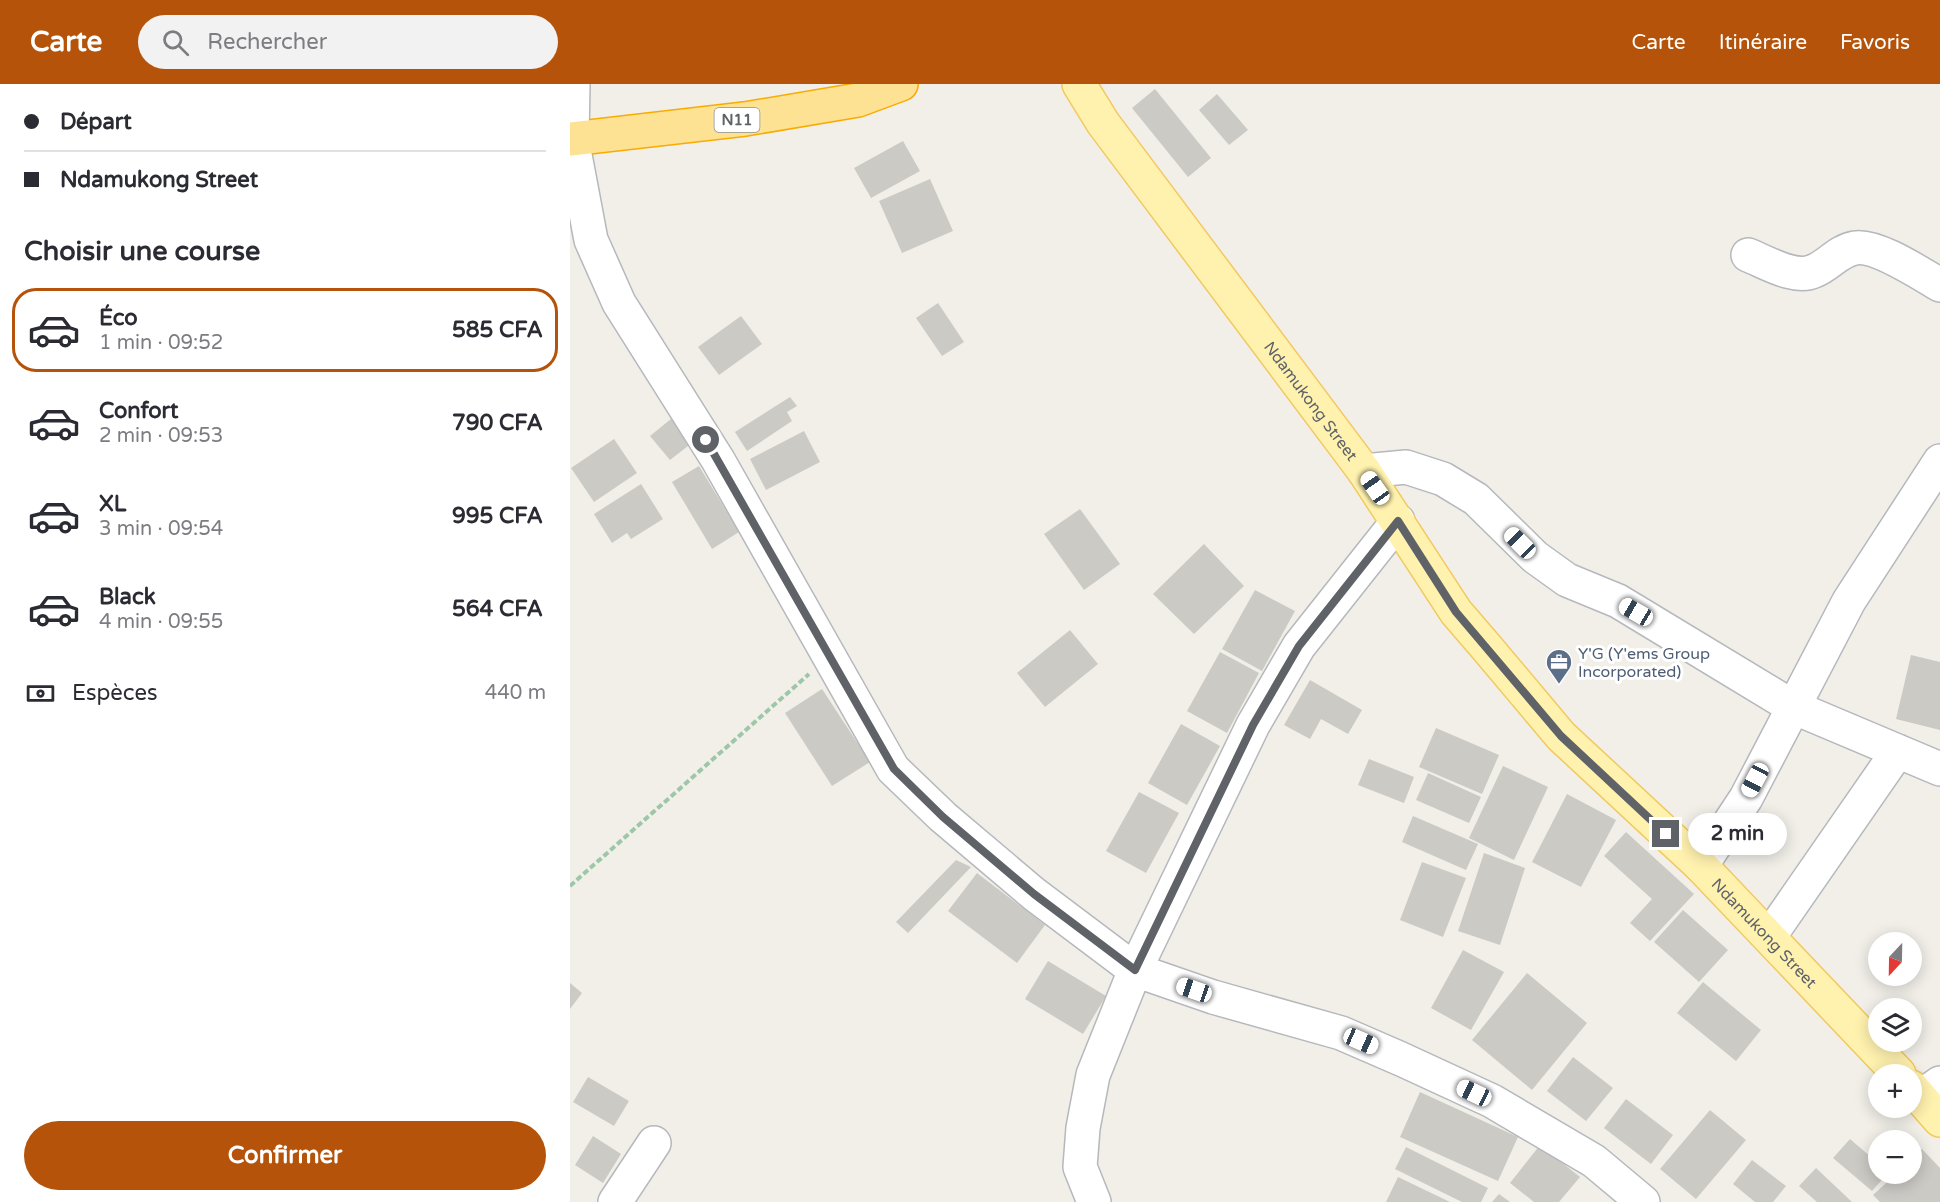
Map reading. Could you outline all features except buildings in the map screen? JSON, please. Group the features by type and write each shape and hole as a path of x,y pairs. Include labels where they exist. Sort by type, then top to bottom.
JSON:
{"highway":[{"name":"N11","path":"571,139 767,116 858,100 901,84"}],"main road":[{"name":"Ndamukong Street","path":"1079,84 1103,123 1364,471 1456,612 1561,736 1701,866 1894,1064"}],"street":[{"path":"573,84 571,139 591,240 620,303 718,460 894,769 943,817 1034,894 1135,970 1214,997 1341,1033 1401,1059 1492,1101 1594,1161 1643,1202"},
{"path":"1748,255 1799,274 1814,272 1838,255 1856,247 1881,254 1940,285"},
{"path":"1701,866 1746,798 1849,601 1940,461"},
{"path":"1364,471 1406,467 1443,479 1476,500 1535,557 1568,580 1618,601 1793,707 1940,769"},
{"path":"1094,1202 1080,1167 1083,1128 1093,1075 1135,970 1253,725 1299,646 1398,521"},
{"path":"1768,937 1898,751"},
{"path":"615,1202 654,1143"}],"path":[{"path":"570,886 829,656"}],"place":[{"name":"Y'G (Y'ems Group Incorporated)","path":"1559,685"}],"route":[{"path":"706,440 894,769 943,817 1034,894 1135,970 1253,725 1299,646 1398,521 1456,612 1561,736 1666,834"}]}
